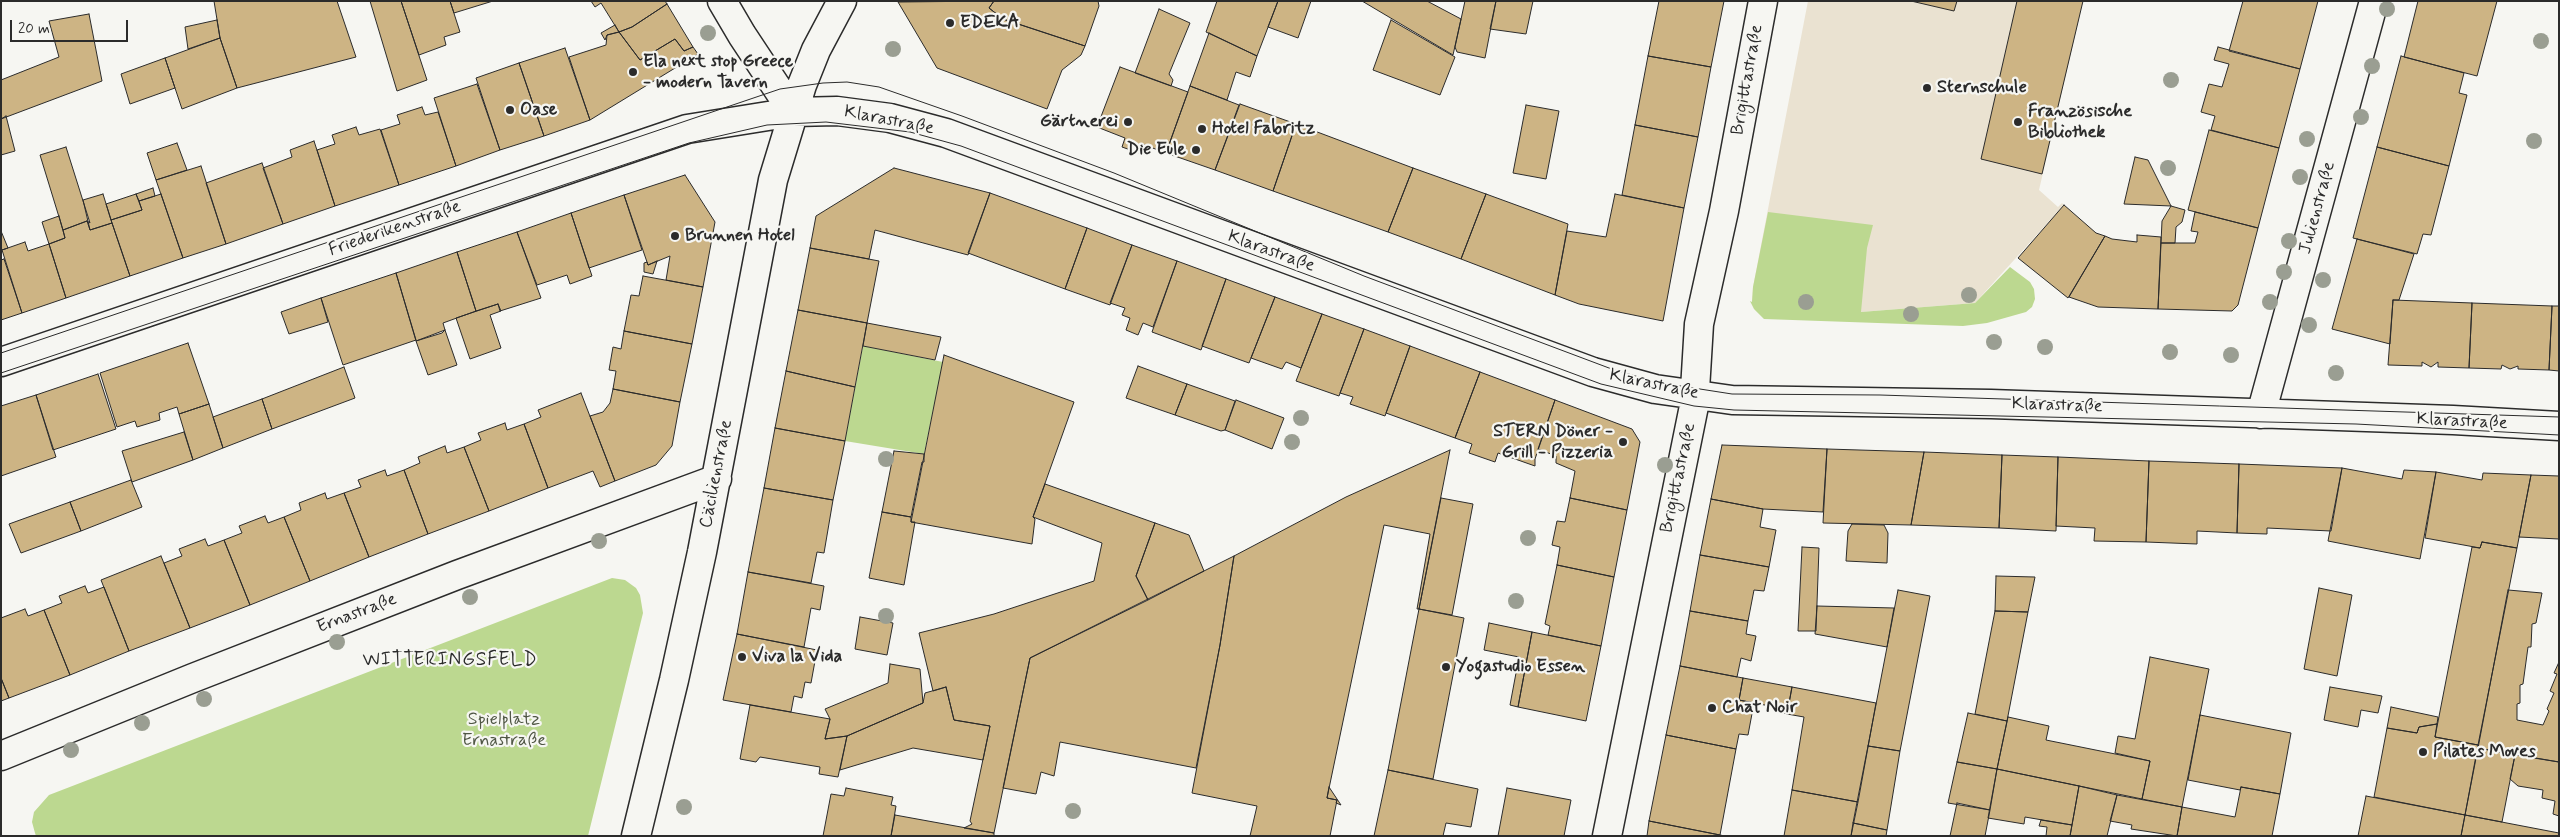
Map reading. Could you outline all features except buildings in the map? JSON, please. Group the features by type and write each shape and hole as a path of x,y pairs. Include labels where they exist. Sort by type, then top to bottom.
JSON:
{"street":[{"path":"722,1 742,36 793,112"},
{"name":"Cäcilienstraße","path":"636,836 674,680 717,479 773,180 793,112 816,50 842,1"},
{"name":"Brigittastraße","path":"1607,836 1695,395 1699,324 1724,211 1763,1"},
{"name":"Julienstraße","path":"2261,414 2374,1"},
{"name":"Friederikenstraße","path":"1,362 678,132 740,118 793,112"},
{"name":"Klarastraße","path":"793,112 855,112 946,133 1593,372 1655,389 1732,400 1991,404 2559,426"},
{"name":"Ernastraße","path":"1,756 193,678 457,575 717,479"}],"shaded area":[{"name":"Sternschule","path":"1808,1 2083,1 2039,190 2058,207 2062,203 2064,205 1975,303 1861,312 1752,302 1753,287"}],"green space":[{"path":"1768,212 1873,225 1867,248 1861,312 1975,303 2010,267 2030,282 2034,289 2035,299 2032,307 2026,312 1987,323 1963,326 1764,319 1754,309 1750,301 1752,302 1753,287"},
{"path":"863,346 943,362 924,454 845,441"},
{"name":"Spielplatz Ernastraße","path":"612,578 625,580 636,588 640,595 643,613 588,836 36,836 32,822 34,812 49,795"}],"tram line":[{"path":"1,353 780,89 847,82 879,87 962,116 1114,173 1364,276 1609,368 1655,382 1732,394 1880,395 2559,417"},
{"path":"1,373 689,143 767,125 826,122 910,132 961,146 1601,384 1694,406 1734,410 2356,424 2559,435"}],"place":[{"name":"EDEKA","path":"950,23"},
{"name":"Ela next stop Greece - modern Tavern","path":"633,72"},
{"name":"Sternschule","path":"1927,88"},
{"name":"Oase","path":"510,110"},
{"name":"Gärtnerei","path":"1128,122"},
{"name":"Französische Bibliothek","path":"2018,122"},
{"name":"Hotel Fabritz","path":"1202,129"},
{"name":"Die Eule","path":"1196,150"},
{"name":"Brunnen Hotel","path":"675,236"},
{"name":"STERN Döner - Grill - Pizzeria","path":"1623,442"},
{"name":"Viva la Vida","path":"742,657"},
{"name":"Yogastudio Essen","path":"1446,667"},
{"name":"Chat Noir","path":"1712,708"},
{"name":"Pilates Moves","path":"2423,752"}],"district":[{"name":"WITTERINGSFELD","path":"450,661"}]}
